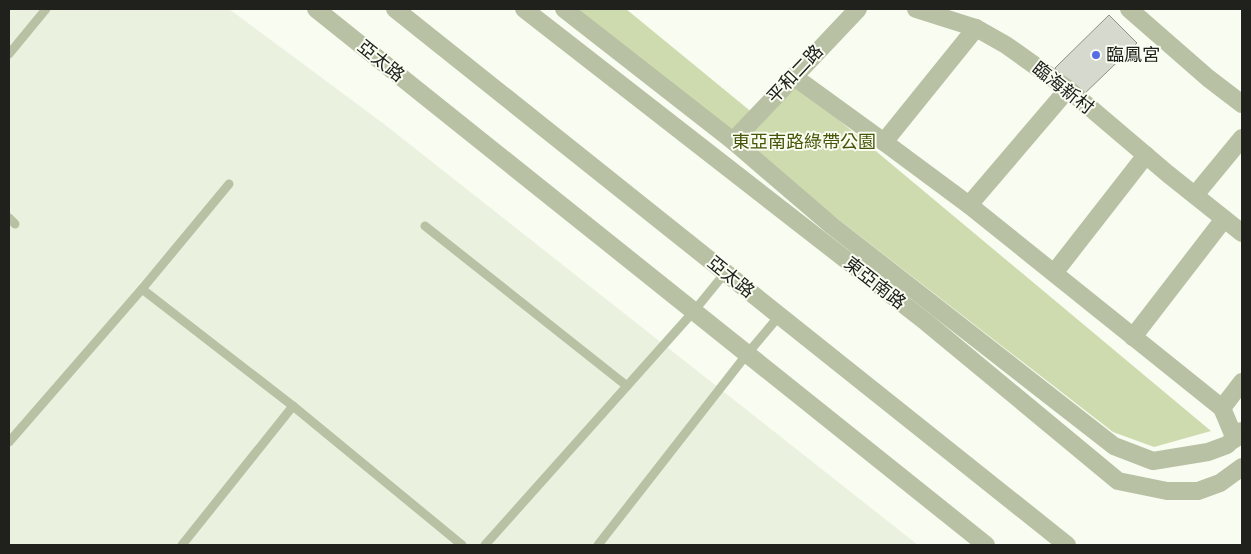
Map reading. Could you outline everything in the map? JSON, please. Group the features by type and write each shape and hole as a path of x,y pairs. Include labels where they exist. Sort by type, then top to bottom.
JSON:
{"street":[{"name":"亞太路","path":"316,9 986,545"},
{"name":"亞太路","path":"395,9 1067,545"},
{"name":"東亞南路","path":"524,9 926,322 1118,481 1167,491 1198,490 1220,482 1242,467"},
{"name":"平和二路","path":"733,140 858,9"},
{"name":"臨海新村","path":"916,9 976,28 1006,45 1068,89 1242,233"},
{"path":"1132,10 1208,78 1242,104"},
{"name":"東亞南路","path":"573,11 733,140 831,225 1114,446 1153,461 1208,452 1227,445 1239,435"},
{"path":"884,142 976,28"},
{"path":"792,76 969,205 1054,273 1222,408 1239,435"},
{"path":"969,205 1068,89"},
{"path":"1195,195 1242,138"},
{"path":"1054,273 1146,155"},
{"path":"1133,337 1224,219"},
{"path":"1222,408 1242,382"}],"lane":[{"path":"9,54 46,9"},
{"path":"9,442 142,289 229,184"},
{"path":"425,226 627,386"},
{"path":"484,545 694,311 725,273"},
{"path":"142,289 293,406 462,545"},
{"path":"598,545 747,354 780,315"},
{"path":"182,545 293,406"}],"shaded area":[{"path":"9,9 229,9 384,124 918,545 9,545"}],"green space":[{"name":"東亞南路綠帶公園","path":"576,9 626,9 754,114 733,138"},
{"name":"東亞南路綠帶公園","path":"792,81 1211,431 1154,447 1113,432 736,140"}],"building":[{"name":"臨鳳宮","path":"1109,15 1137,43 1081,97 1055,68"}],"place":[{"name":"臨鳳宮","path":"1096,55"}]}
